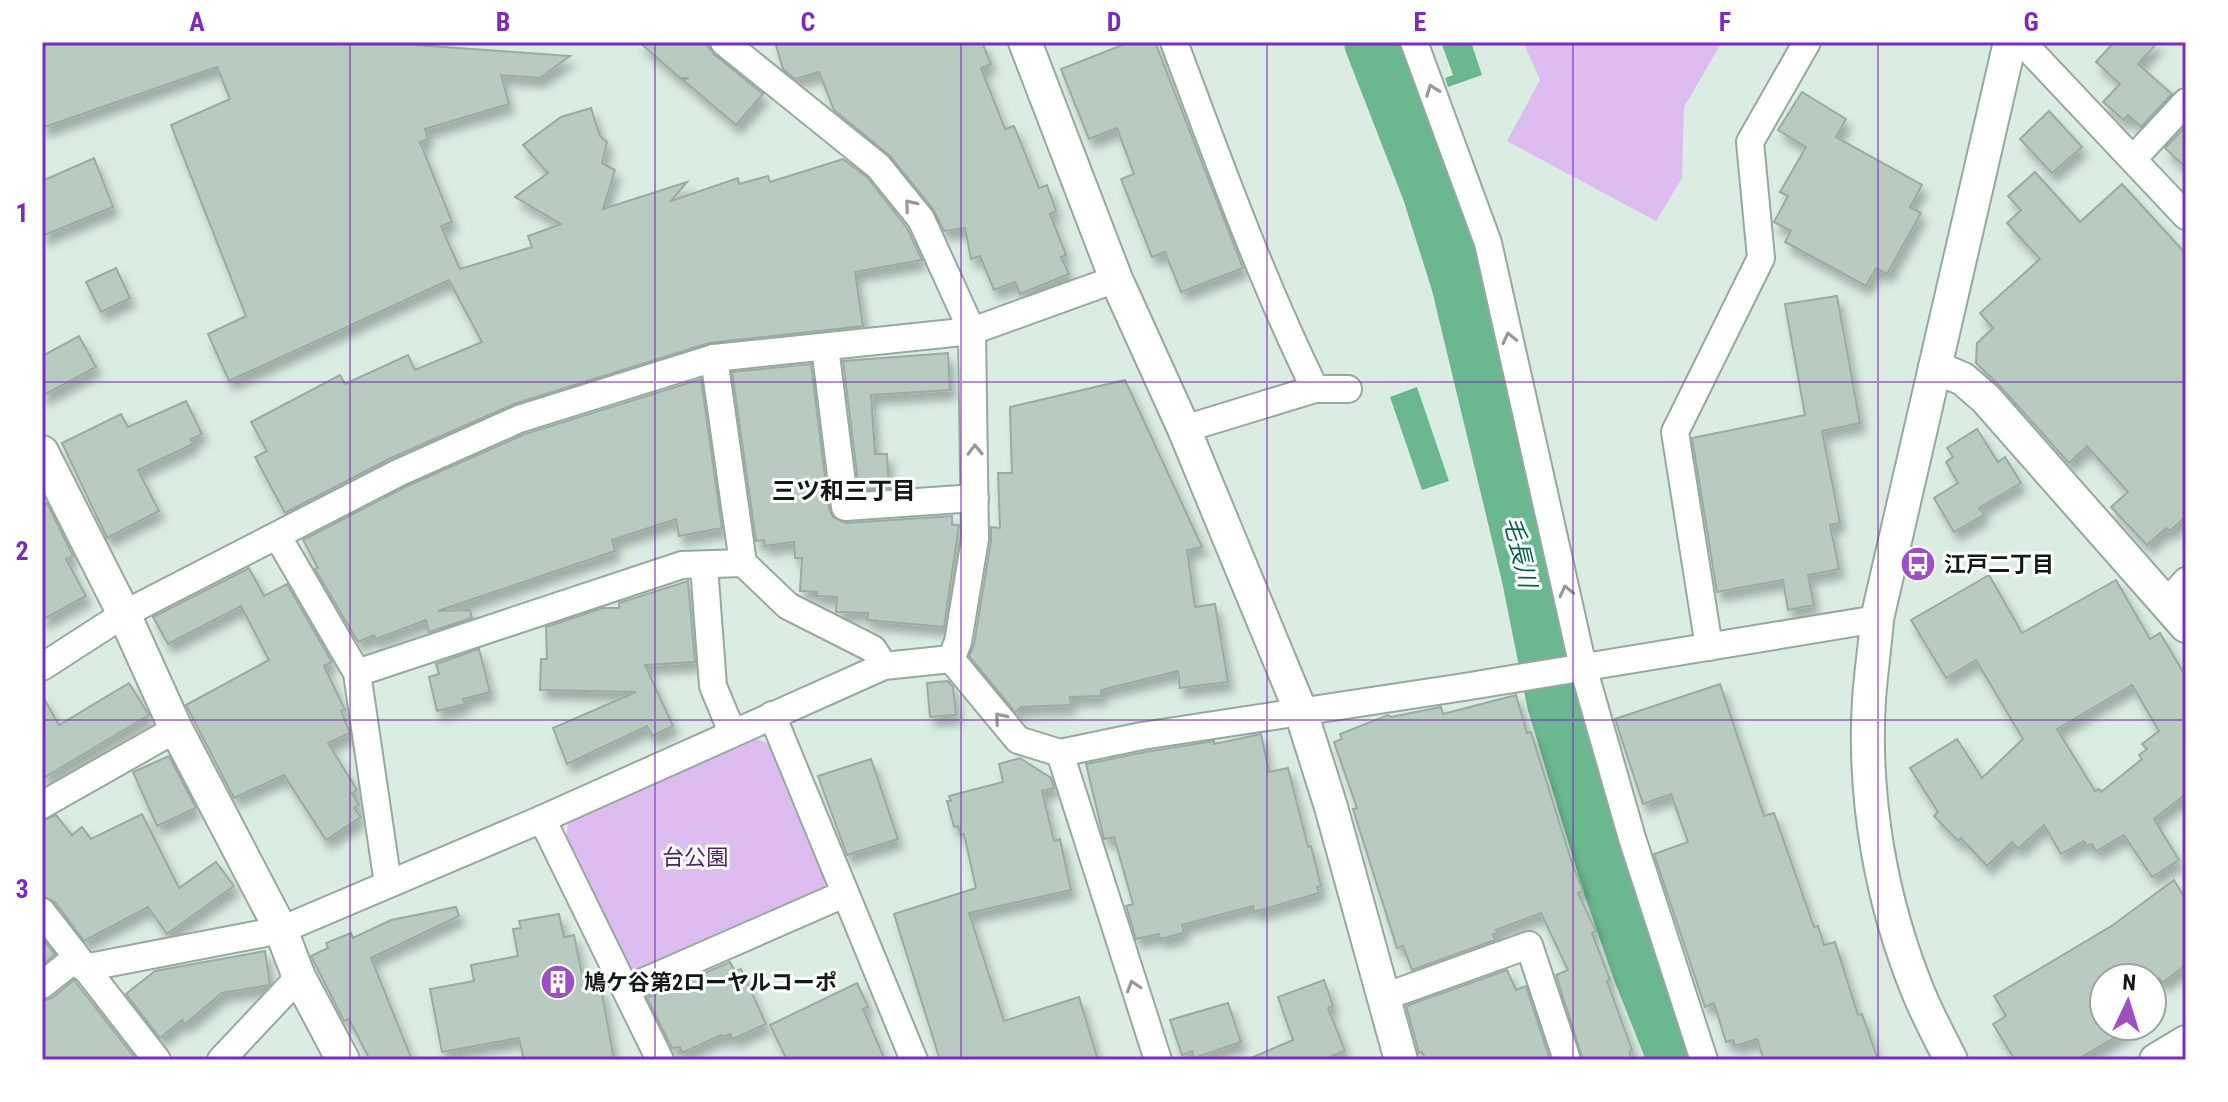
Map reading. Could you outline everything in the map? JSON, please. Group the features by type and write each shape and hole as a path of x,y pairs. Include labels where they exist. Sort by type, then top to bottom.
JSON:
{"street":[{"path":"724,42 878,166 921,219 972,331 975,539 958,642 951,659"},
{"path":"1025,42 1116,279 1184,429 1301,712 1331,807 1401,1060"},
{"path":"1174,42 1249,237 1291,340 1315,389"},
{"path":"1414,42 1488,243 1583,667 1632,838 1704,1060"},
{"path":"1709,647 1675,432 1761,258 1750,142 1807,42"},
{"path":"1951,1060 1919,994 1894,920 1879,855 1870,788 1869,700 1877,619 2010,42"},
{"path":"2022,42 2186,216"},
{"path":"2134,158 2186,102"},
{"path":"42,667 124,614 398,473 519,419 714,358 972,331 1116,279"},
{"path":"825,347 845,507 975,498"},
{"path":"714,358 743,563 788,606 873,649 884,666"},
{"path":"1935,367 1963,379 1986,399 2179,604"},
{"path":"1184,429 1315,389 1348,389"},
{"path":"42,452 124,614 176,729 281,930 299,977 343,1060"},
{"path":"278,537 357,673 388,884"},
{"path":"357,673 682,565 743,563"},
{"path":"704,566 713,686 732,732"},
{"path":"951,659 1018,740 1060,753 1142,736 1877,619"},
{"path":"42,985 80,963 281,930 542,819 884,666 951,659"},
{"path":"772,715 914,1060"},
{"path":"42,805 176,729"},
{"path":"1060,753 1158,1060"},
{"path":"542,819 660,1060"},
{"path":"627,989 844,894"},
{"path":"42,912 157,1060"},
{"path":"1384,997 1529,945 1567,1060"},
{"path":"221,1060 299,977"},
{"path":"2156,1060 2186,1042"}],"green space":[{"path":"1528,42 1722,42 1684,107 1682,178 1656,221 1507,141 1540,80 1525,46"},
{"name":"台公園","path":"757,739 771,745 826,880 824,889 639,972 631,969 566,836 568,823"}],"shaded area":[{"path":"1441,42 1471,42 1482,75 1448,87 1445,78 1453,75"},
{"path":"1417,387 1449,481 1422,490 1390,397"}],"building":[{"path":"42,42 415,42 416,45 570,56 540,78 501,75 509,104 425,129 428,139 420,142 452,222 441,226 460,269 532,247 528,236 561,224 515,197 548,173 523,145 561,117 591,108 600,136 607,142 602,163 615,170 603,209 687,182 671,201 738,178 739,184 768,176 770,182 843,159 867,177 907,228 922,260 855,272 863,326 709,343 514,404 391,458 285,513 255,457 267,451 251,422 340,375 345,384 408,355 415,370 482,342 449,280 229,381 208,334 246,316 171,125 230,99 217,67 42,128"},
{"path":"639,42 705,42 714,54 763,94 736,125 683,80 689,78 680,78"},
{"path":"775,42 982,42 991,64 981,68 1005,129 1014,126 1039,188 1047,185 1056,211 1050,214 1066,255 1061,257 1069,274 1020,294 1015,282 994,290 980,256 971,259 965,228 944,231 933,209 890,156 834,110 819,72 795,79 783,69"},
{"path":"1130,42 1155,42 1243,268 1181,292 1165,252 1152,257 1121,179 1134,174 1117,128 1089,139 1061,69"},
{"path":"2114,42 2158,42 2138,64 2172,94 2141,127 2128,115 2124,120 2103,102 2120,84 2096,62"},
{"path":"1802,92 1846,119 1836,137 1922,185 1910,207 1921,213 1887,274 1876,268 1866,286 1785,242 1791,231 1774,222 1788,196 1780,192 1806,147 1778,130"},
{"path":"2049,111 2082,147 2052,173 2020,139"},
{"path":"2186,126 2186,168 2165,148"},
{"path":"94,158 113,207 42,236 42,181"},
{"path":"2035,172 2080,222 2122,184 2186,254 2186,516 2170,531 2166,528 2147,545 2111,507 2128,492 2087,446 2069,463 1976,363 1977,343 1993,328 1980,313 2040,259 2007,223 2021,210 2008,196"},
{"path":"116,268 130,298 101,312 86,282"},
{"path":"1837,296 1860,423 1822,431 1840,523 1830,525 1839,569 1808,575 1814,605 1788,610 1783,580 1717,592 1692,438 1805,415 1785,304"},
{"path":"79,336 96,367 42,396 42,356"},
{"path":"948,353 950,390 871,395 875,454 887,454 889,488 859,490 843,361"},
{"path":"811,364 829,509 833,517 846,523 952,516 952,525 959,525 944,627 867,620 868,613 836,612 837,597 800,591 802,558 795,558 794,542 765,546 764,540 756,541 732,372"},
{"path":"701,379 722,528 679,536 676,519 612,540 615,551 438,611 470,610 472,618 429,632 426,620 376,639 374,635 358,642 315,569 318,568 303,540 405,487 525,434"},
{"path":"1125,380 1202,547 1187,550 1195,607 1215,604 1228,682 1180,688 1178,671 1101,690 1101,696 1070,697 1071,705 1021,707 1015,712 969,656 974,645 991,527 1000,528 998,473 1012,473 1010,407"},
{"path":"186,401 202,434 191,439 193,444 138,470 159,511 107,538 62,443 121,414 128,427"},
{"path":"1977,429 1998,462 2005,457 2021,483 1979,508 1984,515 1954,532 1934,498 1958,483 1946,462 1953,457 1947,448"},
{"path":"47,503 73,556 66,559 86,596 42,620 42,506"},
{"path":"249,568 264,596 287,584 332,662 324,666 345,710 341,711 350,733 328,743 357,790 352,793 359,805 354,808 361,817 326,840 284,775 234,798 186,705 269,660 241,606 168,644 153,617"},
{"path":"1989,575 2022,633 2116,580 2150,639 2160,633 2186,677 2186,794 2154,819 2179,860 2152,877 2124,835 2096,851 2092,844 2087,846 2084,841 2061,854 2044,825 2018,849 2012,842 1987,866 1961,838 1958,841 1934,816 1938,812 1910,768 1957,739 1982,778 2023,739 1976,660 1946,678 1911,620","holes":["2132,685 2159,731 2142,744 2147,749 2139,755 2142,759 2101,792 2099,789 2095,791 2057,729"]},
{"path":"688,581 695,662 645,665 673,726 652,736 647,726 567,764 553,728 636,692 540,690 541,659 547,659 546,627 603,608 619,608 619,603"},
{"path":"479,649 490,692 463,699 465,704 437,711 429,677 439,674 436,664"},
{"path":"948,681 953,687 956,715 930,717 927,683"},
{"path":"129,683 149,715 42,779 42,695 59,725"},
{"path":"1720,684 1764,816 1774,813 1814,927 1818,926 1824,945 1835,942 1858,1015 1862,1014 1878,1060 1764,1060 1757,1039 1735,1046 1733,1040 1726,1042 1714,1003 1705,1007 1654,854 1688,842 1671,794 1643,804 1615,719"},
{"path":"1516,695 1583,891 1578,893 1596,931 1592,933 1610,980 1607,981 1632,1050 1629,1052 1632,1060 1583,1060 1556,975 1568,970 1541,913 1496,930 1498,933 1493,934 1495,940 1412,970 1403,946 1397,948 1353,809 1357,808 1334,742 1342,739 1340,734 1388,715 1391,717 1441,707 1443,714"},
{"path":"1261,734 1269,772 1288,768 1321,886 1317,887 1319,893 1254,912 1253,906 1182,925 1184,933 1160,939 1159,934 1136,939 1126,906 1133,904 1114,837 1104,839 1086,764"},
{"path":"169,756 196,808 157,826 133,772"},
{"path":"1020,758 1051,778 1054,788 1042,791 1054,841 1060,839 1071,890 969,913 1004,1021 1079,997 1098,1060 940,1060 894,914 976,888 964,834 961,835 958,826 954,827 947,801 951,801 949,796 1003,782 999,764"},
{"path":"871,759 898,839 847,855 818,776"},
{"path":"142,814 179,888 216,862 234,886 167,934 148,907 84,941 55,902 42,896 42,821 56,815 72,835 82,827 91,839"},
{"path":"2174,880 2186,900 2186,965 2168,978 2168,962 2088,962 2088,1042 2107,1042 2077,1060 2015,1060 1993,1024 2006,1016 1994,996 2113,925"},
{"path":"456,907 459,916 371,958 412,1060 370,1060 349,1019 344,1021 311,956 328,948 326,943 351,933 353,938 391,920"},
{"name":"鳩ケ谷第2ローヤルコーポ","path":"559,914 564,937 574,935 583,980 592,978 594,989 601,988 614,1060 524,1060 519,1038 442,1052 430,989 474,981 471,965 518,956 513,929 521,928 519,921"},
{"path":"42,938 55,954 42,965"},
{"path":"265,951 270,985 222,993 185,1024 182,1020 160,1038 126,994 155,971"},
{"path":"730,962 735,971 741,969 766,1024 733,1039 730,1034 721,1035 682,1053 680,1047 672,1048 647,998"},
{"path":"1507,970 1516,990 1526,986 1550,1060 1426,1060 1422,1052 1419,1053 1406,1006"},
{"path":"74,980 134,1060 42,1060 42,1001 52,998"},
{"path":"1324,980 1333,1006 1328,1008 1345,1051 1322,1060 1246,1060 1293,1040 1278,997"},
{"path":"857,983 868,1007 863,1009 885,1060 787,1060 770,1025"},
{"path":"1228,1003 1241,1042 1194,1058 1192,1051 1182,1055 1170,1020"}],"waterway":[{"name":"毛長川","path":"1372,42 1430,191 1459,283 1529,574 1555,703 1610,883 1676,1060"}],"place":[{"name":"江戸二丁目","path":"1918,564"},
{"name":"鳩ケ谷第2ローヤルコーポ","path":"558,982"}],"district":[{"name":"三ツ和三丁目","path":"844,491"}]}
